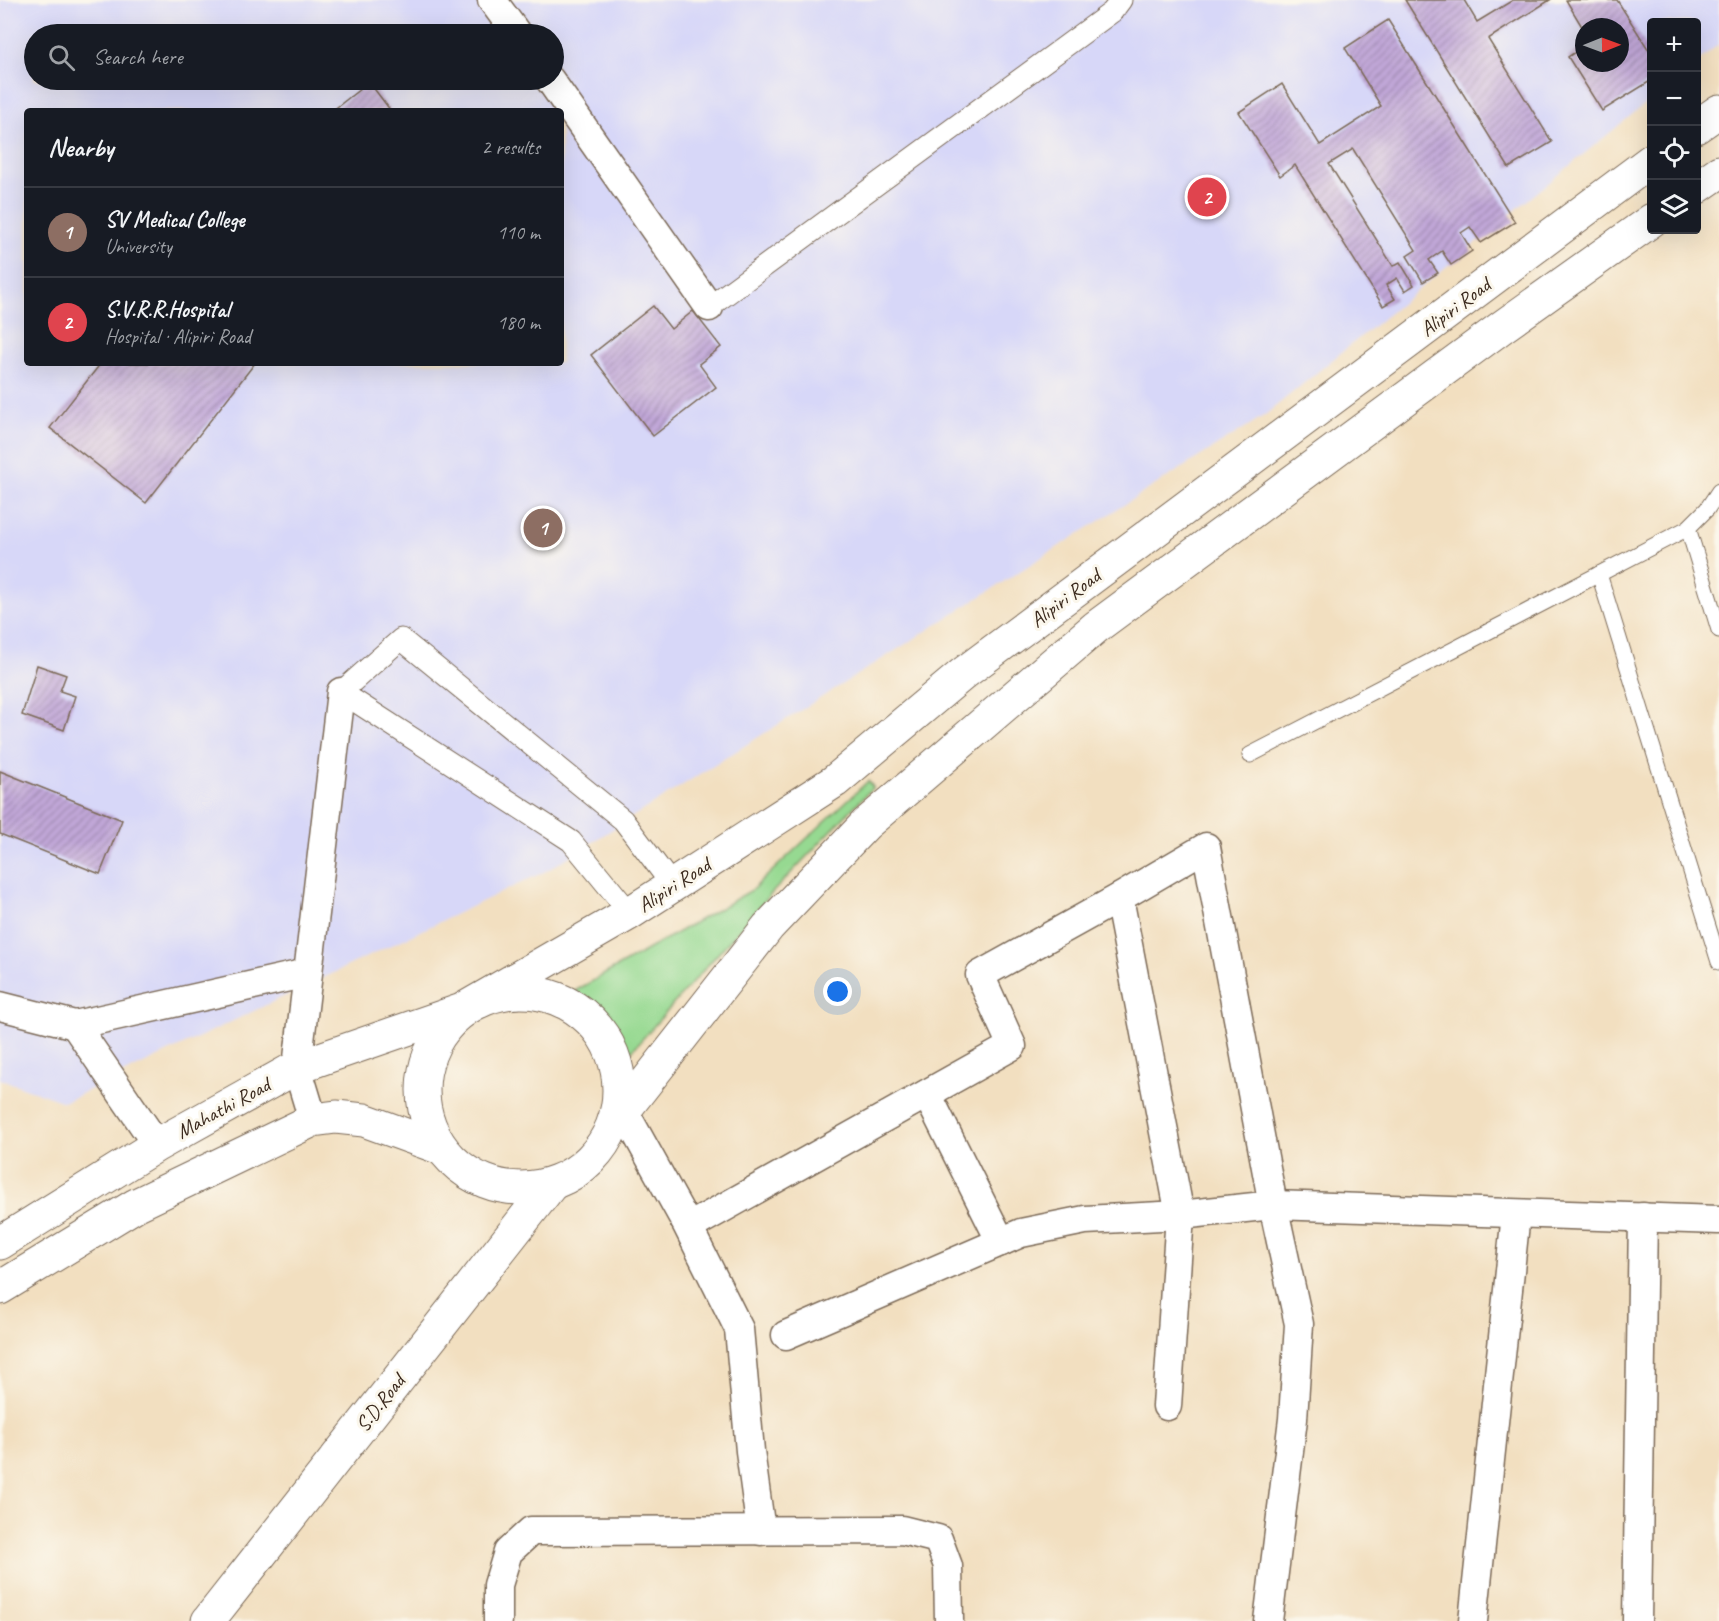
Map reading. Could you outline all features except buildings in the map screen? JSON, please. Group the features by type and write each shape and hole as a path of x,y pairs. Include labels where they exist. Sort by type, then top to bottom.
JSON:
{"street":[{"path":"492,0 510,24"},
{"path":"557,90 709,307 1112,12 1121,0"},
{"path":"1697,126 1719,111"},
{"name":"Alipiri Road","path":"462,1010 630,913 835,781 964,673 1647,164"},
{"path":"1701,185 1719,172"},
{"name":"Alipiri Road","path":"619,1117 768,927 866,824 1096,627 1502,327 1647,224"},
{"path":"313,1120 297,1067 341,692 401,639 623,820 672,885"},
{"path":"341,692 571,841 630,913"},
{"path":"685,1221 698,1222 1012,1046 980,975 1206,847 1273,1205 1299,1324 1293,1419 1268,1621"},
{"path":"1119,898 1180,1215 1167,1406"},
{"path":"0,1006 75,1025 308,973"},
{"path":"523,991 553,996 580,1011 602,1033 615,1061 620,1092 619,1117 600,1150 578,1171 551,1185 520,1190 490,1184 462,1170 441,1148 427,1120 423,1089 428,1058 443,1031 462,1010 492,996 523,991"},
{"name":"Mahathi Road","path":"0,1243 157,1145 297,1067 462,1010"},
{"path":"75,1025 157,1145"},
{"path":"927,1094 1001,1242"},
{"path":"0,1288 136,1205 313,1120 336,1117 364,1120 441,1148"},
{"path":"619,1117 685,1221 739,1329 760,1531"},
{"name":"S.D.Road","path":"208,1621 551,1185"},
{"path":"786,1335 1021,1233 1085,1220 1180,1215 1273,1205 1719,1220"},
{"path":"1473,1621 1516,1214"},
{"path":"1637,1621 1644,1217"},
{"path":"498,1621 498,1585 508,1552 531,1531 903,1530 938,1539 948,1566 949,1621"}],"lane":[{"path":"1250,755 1688,528 1707,509 1719,491"},
{"path":"1688,528 1719,630"},
{"path":"1599,574 1719,962"}],"shaded area":[{"path":"0,0 1719,0 1719,44 1701,59 1701,18 1647,18 1647,102 1265,415 548,870 64,1102 0,1079"}],"green space":[{"path":"868,781 873,787 770,895 629,1054 604,1016 575,991 752,890"}],"place":[{"name":"S.V.R.R.Hospital","path":"1207,197"},
{"name":"SV Medical College","path":"543,528"}]}
